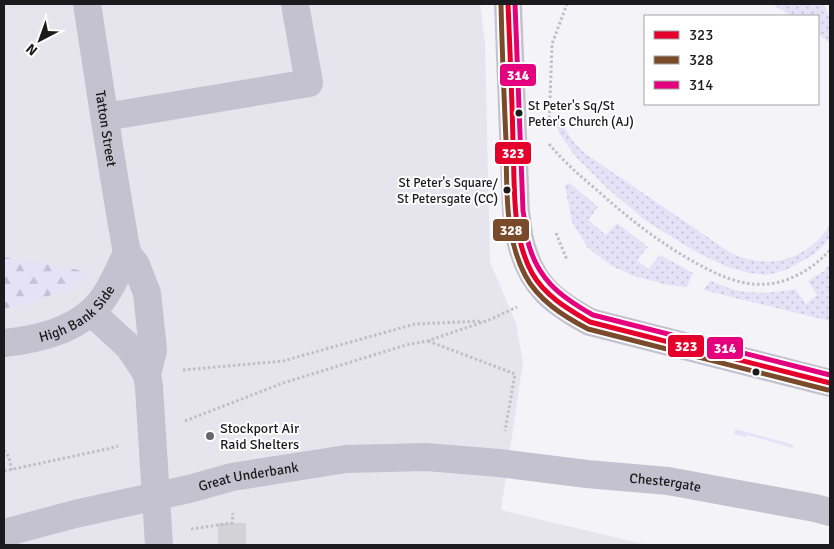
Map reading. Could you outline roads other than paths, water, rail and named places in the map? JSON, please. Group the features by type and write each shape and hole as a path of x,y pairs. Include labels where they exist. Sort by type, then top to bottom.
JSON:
{"street":[{"name":"Tatton Street","path":"87,4 127,253"},
{"path":"105,117 309,83 295,4"},
{"path":"508,4 516,212 521,246 531,271 546,293 568,310 590,322 830,383"},
{"path":"127,253 136,265 147,293 153,350 148,380 159,545"},
{"name":"High Bank Side","path":"4,343 39,338 69,327 91,312 115,279 127,253"},
{"path":"91,312 129,347 148,380"},
{"name":"Great Underbank","path":"4,533 75,514 190,489 232,477 346,459 426,457 499,463"},
{"name":"Chestergate","path":"499,463 588,474 668,481 830,512"}],"tunnel":[{"path":"232,523 232,545"}],"place":[{"name":"St Peter's Sq/St Peter's Church (AJ)","path":"519,113"},
{"name":"St Peter's Square/ St Petersgate (CC)","path":"507,190"},
{"name":"Stockport Air Raid Shelters","path":"210,436"}]}
